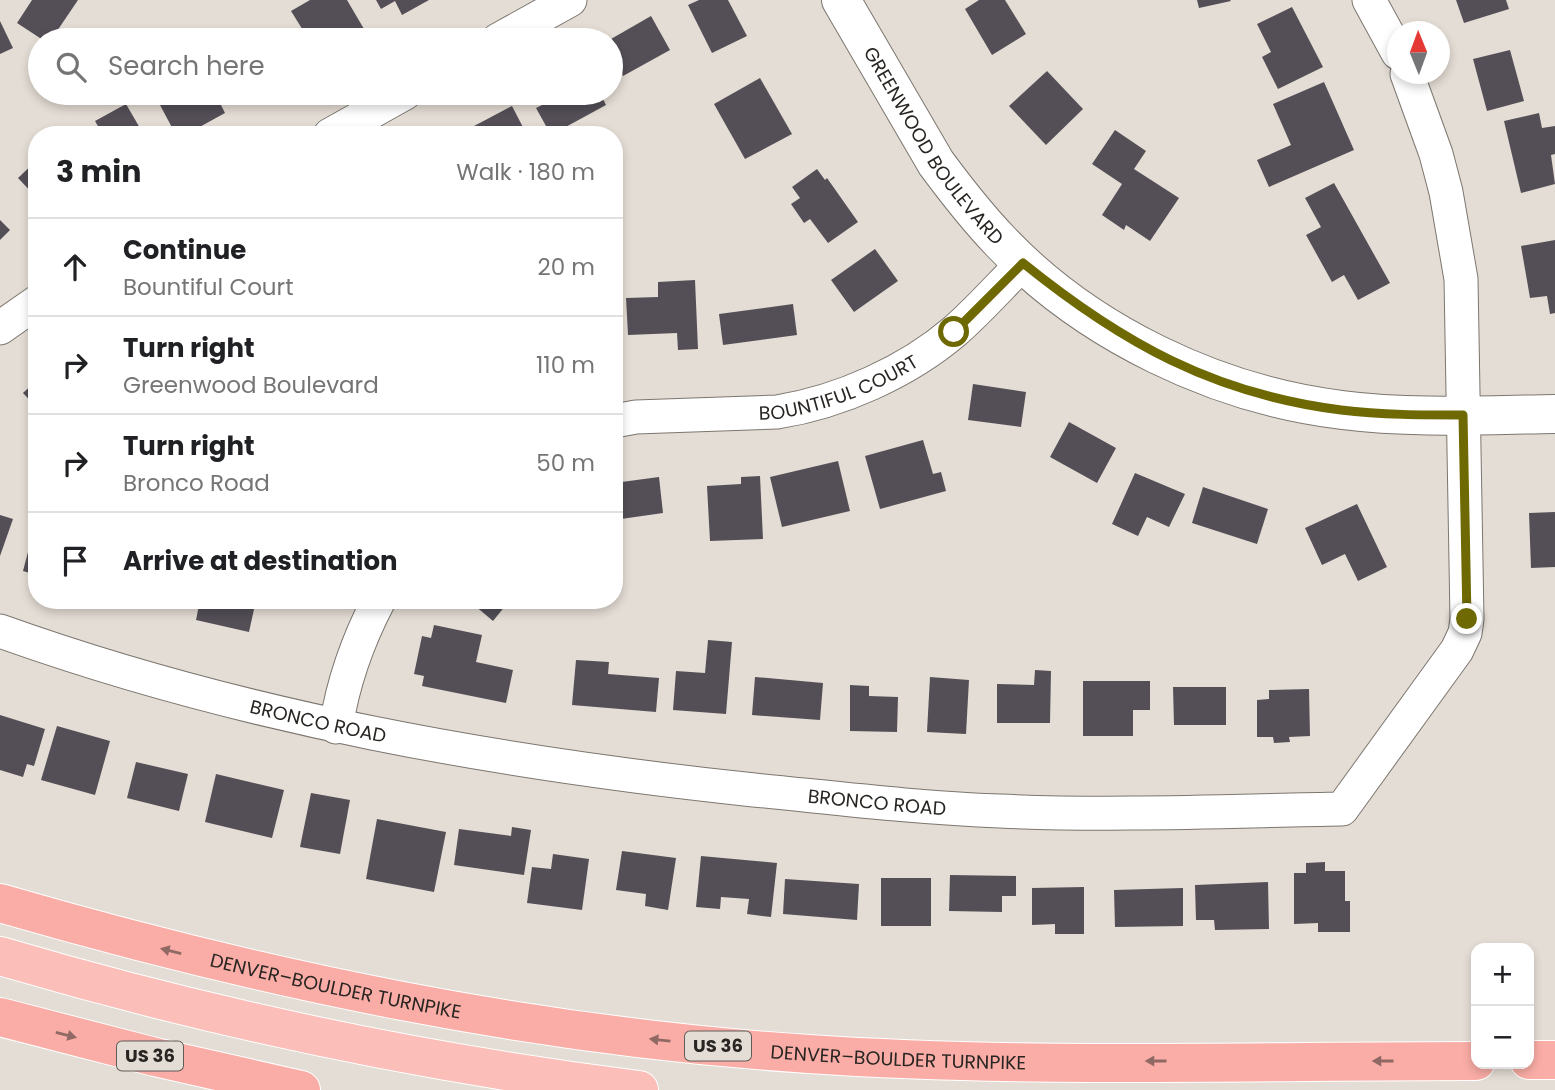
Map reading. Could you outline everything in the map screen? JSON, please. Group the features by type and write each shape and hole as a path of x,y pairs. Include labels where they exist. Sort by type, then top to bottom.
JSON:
{"highway":[{"name":"DENVER–BOULDER TURNPIKE","path":"0,903 157,947 358,994 510,1021 716,1046 846,1056 964,1061 1471,1060"},
{"path":"0,956 145,998 320,1038 459,1064 639,1090"},
{"name":"US 36","path":"0,1017 155,1057 302,1090"},
{"path":"1534,1060 1555,1060"}],"street":[{"path":"520,28 570,0"},
{"name":"GREENWOOD BOULEVARD","path":"841,0 936,163 1000,241 1062,295 1112,329 1161,357 1212,379 1263,395 1344,411 1463,415 1555,414"},
{"path":"1369,0 1387,33"},
{"path":"1411,84 1436,154 1454,230 1463,309 1463,415"},
{"path":"346,126 384,105"},
{"name":"BOUNTIFUL COURT","path":"623,419 777,412 798,409 853,391 901,368 954,332 1023,263"},
{"path":"0,328 28,308"},
{"name":"BRONCO ROAD","path":"0,631 71,656 268,711 481,753 654,779 906,806 1069,813 1342,809 1457,650 1465,633 1467,619 1463,415"},
{"path":"336,726 341,694 375,609"}],"building":[{"path":"32,0 78,0 59,28 28,28 28,30 17,23"},
{"path":"310,0 347,0 363,28 302,28 291,11"},
{"path":"376,0 429,0 402,15 395,1 381,9"},
{"path":"699,0 728,0 747,36 712,53 688,5"},
{"path":"979,0 1005,0 1026,34 992,55 965,9"},
{"path":"1197,0 1230,0 1231,1 1199,8"},
{"path":"1456,0 1506,0 1509,9 1464,23"},
{"path":"1292,7 1323,67 1278,89 1262,57 1271,52 1257,24"},
{"path":"651,16 670,50 623,76 623,32"},
{"path":"0,21 13,48 0,54"},
{"path":"1510,50 1524,101 1487,111 1473,59"},
{"path":"1047,71 1083,109 1046,145 1009,106"},
{"path":"760,78 792,134 745,159 714,104"},
{"path":"1324,82 1354,150 1269,187 1257,160 1291,145 1273,104"},
{"path":"127,105 139,126 98,126 95,121"},
{"path":"160,105 221,105 225,113 201,126 171,126"},
{"path":"542,105 606,105 568,126 546,126 536,108"},
{"path":"512,106 522,126 474,126"},
{"path":"1539,113 1542,128 1555,126 1555,154 1551,155 1555,184 1521,193 1504,121"},
{"path":"1115,130 1146,151 1134,169 1179,198 1150,241 1126,225 1124,230 1102,215 1122,184 1092,164"},
{"path":"28,169 28,189 18,178"},
{"path":"817,169 825,180 827,178 858,222 828,243 810,219 804,223 791,204 800,198 792,187"},
{"path":"1334,183 1390,283 1358,300 1344,275 1332,282 1306,235 1321,227 1305,198"},
{"path":"0,220 10,230 0,240"},
{"path":"1555,240 1555,313 1550,314 1547,296 1530,298 1521,246"},
{"path":"875,249 898,281 854,312 831,280"},
{"path":"695,280 698,349 678,350 677,333 628,335 626,298 658,297 658,282"},
{"path":"793,304 797,335 723,345 719,314"},
{"path":"973,384 1026,392 1021,427 968,420"},
{"path":"1069,422 1116,448 1097,483 1050,457"},
{"path":"923,440 933,474 941,472 946,491 880,509 865,456"},
{"path":"838,461 850,511 782,527 770,477"},
{"path":"1135,473 1185,494 1169,527 1147,517 1138,536 1112,524"},
{"path":"760,476 763,539 710,541 707,486 741,484 741,477"},
{"path":"659,477 663,513 623,519 623,482"},
{"path":"1203,487 1268,509 1257,544 1192,523"},
{"path":"1357,504 1387,567 1358,581 1345,554 1322,565 1305,528"},
{"path":"1555,512 1555,567 1531,568 1529,513"},
{"path":"0,515 13,519 0,556"},
{"path":"28,552 28,572 23,571"},
{"path":"198,609 254,609 249,632 196,620"},
{"path":"479,609 503,609 493,621"},
{"path":"434,625 482,635 476,662 513,670 506,703 422,686 424,676 414,674 422,636 431,638"},
{"path":"708,640 732,642 726,714 673,710 676,671 705,673"},
{"path":"576,660 609,662 608,674 659,678 656,712 572,705"},
{"path":"1035,670 1051,671 1050,723 997,723 997,684 1034,685"},
{"path":"755,677 823,683 820,720 752,715"},
{"path":"930,677 969,680 966,734 927,732"},
{"path":"1083,681 1150,681 1150,710 1133,710 1133,736 1083,736"},
{"path":"850,685 869,686 869,696 898,697 897,732 850,731"},
{"path":"1173,687 1226,687 1226,725 1174,725"},
{"path":"1309,689 1310,736 1289,737 1290,742 1274,743 1273,737 1257,737 1257,700 1269,699 1269,690"},
{"path":"0,715 45,729 34,766 27,764 23,777 0,770"},
{"path":"57,726 110,741 95,795 41,780"},
{"path":"136,762 188,774 179,811 127,798"},
{"path":"216,774 284,790 272,838 205,822"},
{"path":"311,793 350,800 340,854 300,847"},
{"path":"377,819 446,832 434,892 366,879"},
{"path":"512,827 531,830 524,875 454,865 459,829 511,836"},
{"path":"622,851 676,858 668,910 645,906 646,894 616,890"},
{"path":"553,854 589,859 582,910 527,903 532,867 551,869"},
{"path":"701,856 777,863 771,917 747,914 749,899 721,897 720,909 696,907"},
{"path":"1325,862 1325,871 1345,871 1345,901 1350,901 1350,932 1318,932 1318,923 1294,924 1294,873 1306,873 1306,863"},
{"path":"950,875 1016,876 1016,896 1002,896 1002,912 949,911"},
{"path":"881,878 931,878 931,926 881,926"},
{"path":"785,879 859,884 857,920 783,914"},
{"path":"1268,882 1269,929 1215,930 1214,920 1196,920 1195,885"},
{"path":"1084,887 1084,934 1055,934 1055,924 1032,925 1032,888"},
{"path":"1183,888 1183,926 1115,927 1114,890"}],"route":[{"path":"954,332 1023,263 1062,295 1112,329 1161,357 1212,379 1263,395 1344,411 1463,415 1467,619"}]}
